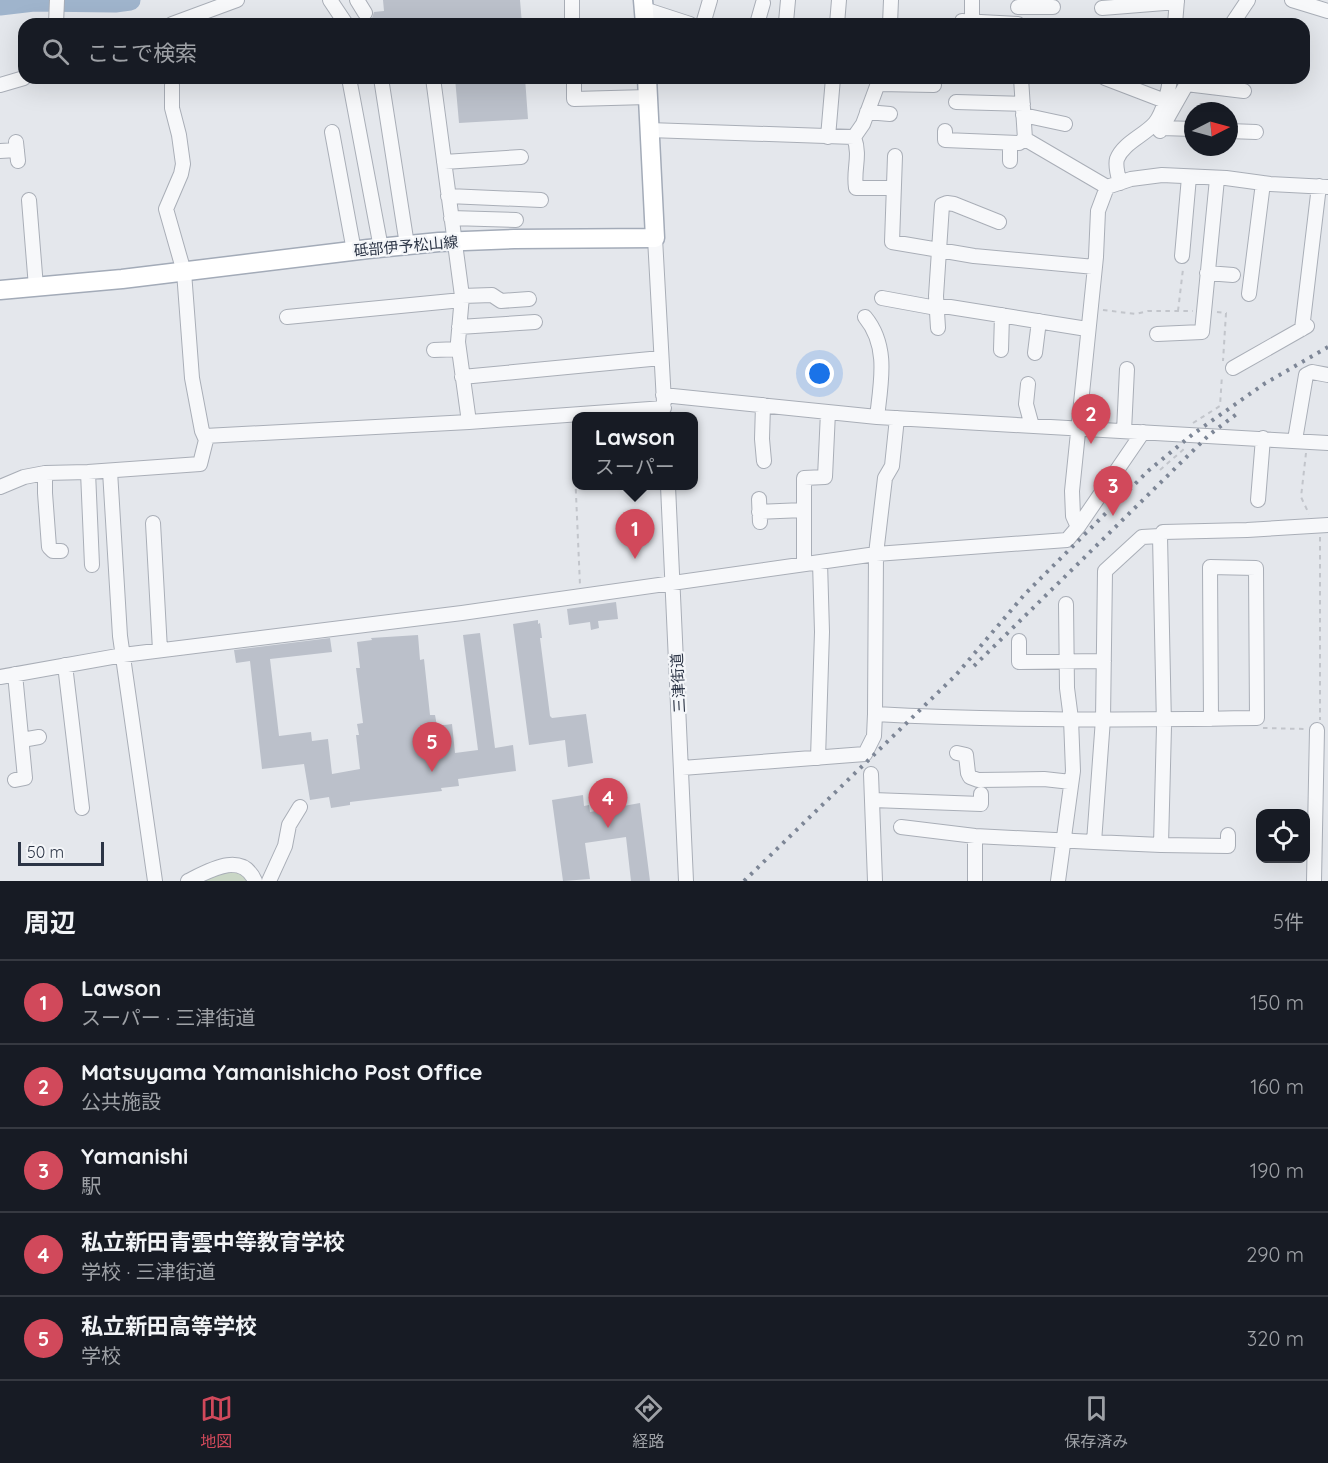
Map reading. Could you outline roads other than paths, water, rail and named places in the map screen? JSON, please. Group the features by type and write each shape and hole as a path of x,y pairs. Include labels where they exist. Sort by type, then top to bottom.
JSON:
{"main road":[{"path":"647,84 655,238"},
{"name":"砥部伊予松山線","path":"0,290 184,272 407,245 655,238"}],"street":[{"path":"188,18 237,0"},
{"path":"330,0 342,18"},
{"path":"357,0 365,13"},
{"path":"572,0 572,18"},
{"path":"705,18 710,0"},
{"path":"787,18 789,0"},
{"path":"838,18 839,0"},
{"path":"890,18 891,0"},
{"path":"968,18 972,0"},
{"path":"1236,18 1248,0"},
{"path":"1292,0 1328,11"},
{"path":"1102,8 1177,1 1176,18"},
{"path":"758,18 761,3"},
{"path":"1017,4 1053,7"},
{"path":"644,11 669,18"},
{"path":"0,85 18,80"},
{"path":"350,84 381,248"},
{"path":"382,84 407,245"},
{"path":"434,84 462,298 459,349 469,422"},
{"path":"574,84 574,99 648,97"},
{"path":"828,137 832,84"},
{"path":"854,137 859,131 878,84"},
{"path":"920,84 934,85"},
{"path":"1021,84 1025,139"},
{"path":"1121,84 1165,101"},
{"path":"1078,527 1072,516 1071,503 1095,267 1098,211 1114,185 1117,159 1156,122 1170,84"},
{"path":"1144,144 1162,128 1186,84"},
{"path":"1205,84 1244,91"},
{"path":"0,487 24,477 45,473 200,464 206,447 192,378 184,272 166,209 183,164 172,108 172,85"},
{"path":"956,102 1023,109 1065,124"},
{"path":"867,112 890,114"},
{"path":"1162,128 1184,129"},
{"path":"649,130 854,137"},
{"path":"945,131 945,140 1019,143 1025,139"},
{"path":"1238,131 1257,132"},
{"path":"332,132 354,251"},
{"path":"854,137 858,154 856,188 894,188"},
{"path":"1025,139 1114,185 1145,176 1226,178 1323,187 1304,327 1233,368"},
{"path":"1010,143 1010,161"},
{"path":"0,151 17,151"},
{"path":"895,156 892,242 974,256 1095,267"},
{"path":"444,162 487,165 521,158"},
{"path":"1182,256 1189,177"},
{"path":"1157,333 1202,332 1217,179"},
{"path":"1249,294 1263,183"},
{"path":"448,196 541,200"},
{"path":"29,200 36,287"},
{"path":"938,328 936,285 942,205 954,204 999,222"},
{"path":"451,218 516,220"},
{"path":"655,238 664,406"},
{"path":"1207,273 1233,275"},
{"path":"294,312 370,314 492,295 501,301 530,299"},
{"path":"882,298 1087,329"},
{"path":"1001,350 1002,315"},
{"path":"865,317 878,335 881,351 882,376 877,417"},
{"path":"1035,353 1039,321"},
{"path":"459,327 535,322"},
{"path":"1245,345 1249,359"},
{"path":"434,350 459,349"},
{"path":"462,377 661,358"},
{"path":"1124,430 1127,369"},
{"path":"1301,440 1306,375 1312,372 1328,375"},
{"path":"1028,384 1026,404 1032,426"},
{"path":"763,405 764,461"},
{"path":"596,412 664,406 763,405 877,417 1328,443"},
{"path":"804,564 804,478 825,477 828,412"},
{"path":"205,436 572,414"},
{"path":"682,768 865,754 874,736 876,554 885,478 892,466 897,418"},
{"path":"0,676 123,655 451,615 876,554 1067,540 1143,432"},
{"path":"1258,500 1263,438"},
{"path":"110,471 120,636 154,881"},
{"path":"88,472 93,565"},
{"path":"45,473 50,547 53,551 61,551"},
{"name":"三津街道","path":"668,490 686,881"},
{"path":"759,511 804,510"},
{"path":"153,523 160,650"},
{"path":"1094,842 1103,719 1105,571 1142,537 1160,536 1163,532 1321,525"},
{"path":"1160,536 1164,719 1161,845"},
{"path":"818,758 822,632 820,562"},
{"path":"875,714 1071,719 1211,719 1257,718 1256,568 1210,567 1211,719"},
{"path":"1058,881 1073,771 1067,688 1066,604"},
{"path":"1019,641 1019,662 1104,661"},
{"path":"65,665 82,808"},
{"path":"15,674 25,778 15,780"},
{"path":"1314,881 1318,730"},
{"path":"22,740 39,737"},
{"path":"957,753 966,755 968,773 970,777 978,780 1044,779 1071,782"},
{"path":"871,774 875,881"},
{"path":"873,800 918,796 981,804 981,794"},
{"path":"269,881 285,846 289,825 300,807"},
{"path":"901,827 975,836 1161,845 1228,846 1228,835"},
{"path":"975,836 975,881"},
{"path":"188,881 203,873 234,865 250,870 255,881"}],"waterway":[{"path":"0,5 34,1 115,2 130,0"}],"railway":[{"path":"744,881 956,675 1025,594 1148,471 1193,434 1264,384 1328,347"},
{"path":"974,666 1209,435 1238,413"}],"place":[{"name":"Matsuyama Yamanishicho Post Office","path":"1091,444"},
{"name":"Yamanishi","path":"1113,516"},
{"name":"Lawson","path":"635,559"},
{"name":"私立新田高等学校","path":"432,772"},
{"name":"私立新田青雲中等教育学校","path":"608,828"}]}
